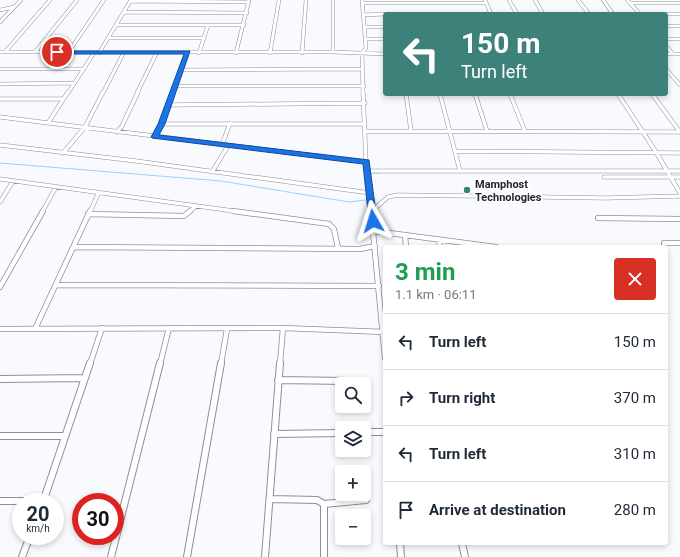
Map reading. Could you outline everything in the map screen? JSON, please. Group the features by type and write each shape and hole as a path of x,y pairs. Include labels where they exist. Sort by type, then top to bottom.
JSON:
{"street":[{"path":"1,22 21,0"},
{"path":"4,52 50,0"},
{"path":"35,52 77,0"},
{"path":"68,53 104,0"},
{"path":"270,52 279,0"},
{"path":"302,52 306,0"},
{"path":"333,0 333,52"},
{"path":"509,0 516,12"},
{"path":"535,0 542,12"},
{"path":"578,0 587,12"},
{"path":"603,0 612,12"},
{"path":"627,0 638,12"},
{"path":"99,52 131,1 249,1 236,53"},
{"path":"0,330 102,328 283,328 383,332 366,162 362,53 366,48 362,1 485,1 490,12"},
{"path":"630,3 680,3"},
{"path":"0,10 15,6"},
{"path":"124,12 246,13"},
{"path":"363,14 383,14"},
{"path":"668,14 680,14"},
{"path":"116,25 244,24"},
{"path":"199,53 208,25"},
{"path":"364,27 383,26"},
{"path":"668,26 680,26"},
{"path":"108,38 204,38"},
{"path":"365,39 383,39"},
{"path":"668,39 680,39"},
{"path":"668,48 673,54"},
{"path":"0,52 333,52 383,54"},
{"path":"63,153 85,127 124,52"},
{"path":"117,132 122,126 156,52"},
{"path":"155,137 169,105 188,52"},
{"path":"48,123 94,53"},
{"path":"668,54 680,54"},
{"path":"0,69 84,69"},
{"path":"182,70 363,70"},
{"path":"668,70 680,85"},
{"path":"0,84 74,83"},
{"path":"175,86 364,86"},
{"path":"406,96 411,131"},
{"path":"441,96 460,171"},
{"path":"476,96 487,131"},
{"path":"511,96 525,131"},
{"path":"372,211 388,197 398,195 599,198 680,194 656,152 619,96"},
{"path":"366,131 680,132 653,96"},
{"path":"0,100 63,99"},
{"path":"169,105 365,103"},
{"path":"0,117 222,146 366,162"},
{"path":"222,146 230,123"},
{"path":"161,124 365,124"},
{"path":"0,145 136,161 370,193"},
{"path":"212,172 228,146"},
{"path":"456,151 680,153"},
{"path":"368,171 680,171"},
{"path":"604,177 680,177"},
{"path":"0,179 98,194 329,224 334,229 338,248"},
{"path":"0,202 13,181"},
{"path":"0,287 56,187"},
{"path":"35,330 98,194"},
{"path":"88,214 184,216 196,206"},
{"path":"598,218 680,219"},
{"path":"374,231 469,245"},
{"path":"405,235 406,245"},
{"path":"439,240 440,245"},
{"path":"664,243 680,243"},
{"path":"74,246 338,248 375,246"},
{"path":"56,285 379,286"},
{"path":"46,493 102,328"},
{"path":"111,557 169,328"},
{"path":"265,557 283,328"},
{"path":"187,557 227,329"},
{"path":"0,378 84,378"},
{"path":"278,380 335,381"},
{"path":"274,434 335,432"},
{"path":"371,432 383,432"},
{"path":"0,436 65,436"},
{"path":"270,499 317,500 324,504 356,501"},
{"path":"0,501 12,501"},
{"path":"324,504 324,557"},
{"path":"22,557 27,545"},
{"path":"400,545 401,557"},
{"path":"462,545 465,557"}],"waterway":[{"path":"0,163 221,181 349,202 365,200"},
{"path":"371,192 370,175 372,173 380,173"}],"place":[{"name":"Mamphost Technologies","path":"467,190"}],"route":[{"path":"57,52 188,52 169,105 155,137 366,162 373,221"}]}
